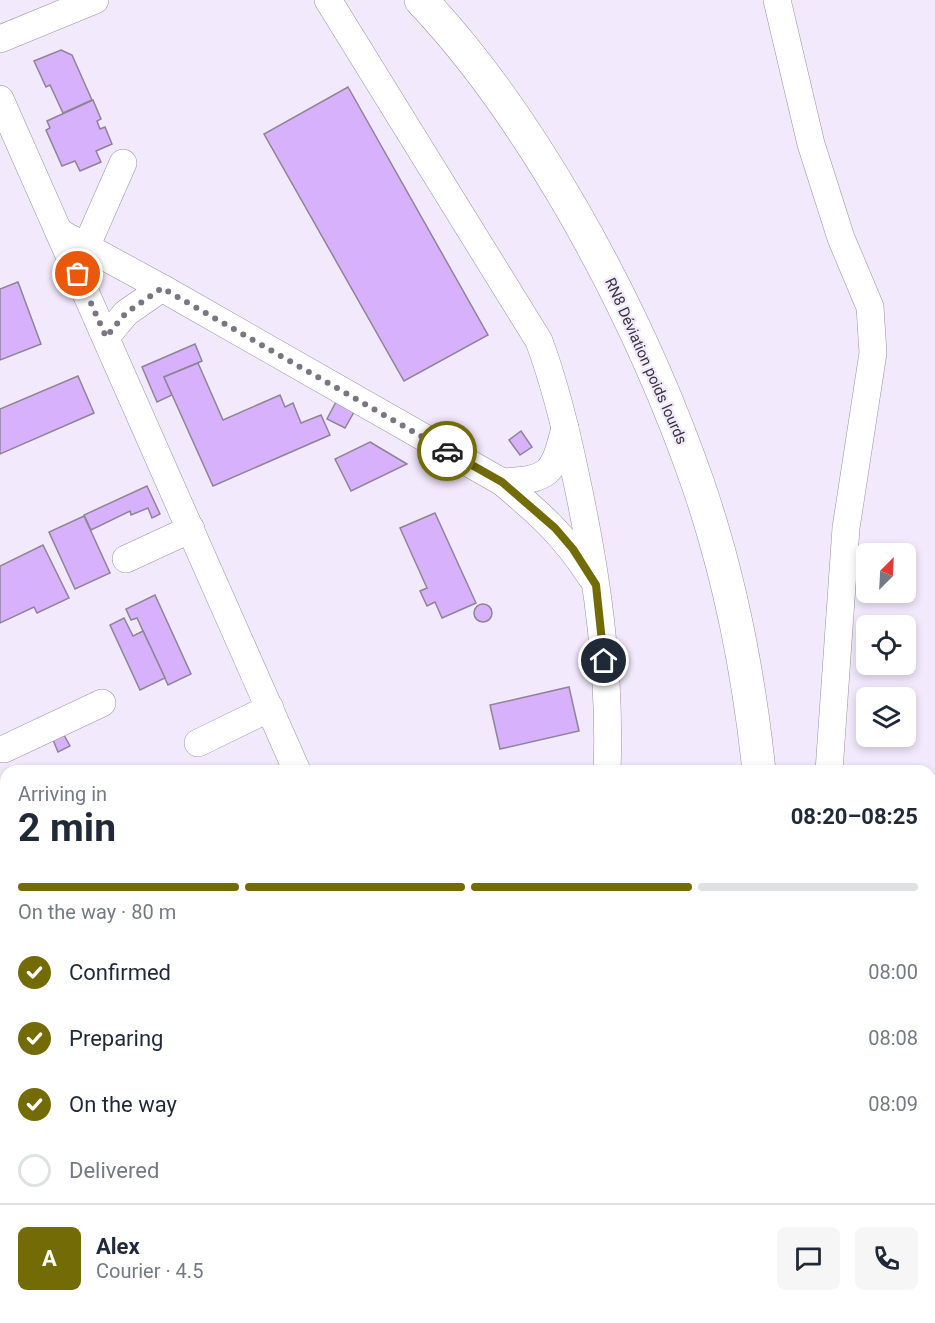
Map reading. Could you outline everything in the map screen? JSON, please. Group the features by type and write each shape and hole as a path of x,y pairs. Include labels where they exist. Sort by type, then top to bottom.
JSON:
{"main road":[{"name":"RN8 Déviation poids lourds","path":"421,0 503,99 556,182 604,266 667,402 698,485 722,567 743,655 758,765"}],"street":[{"path":"0,39 95,0"},
{"path":"328,0 539,341 554,381 583,508 596,585 606,685 607,765"},
{"path":"777,0 811,144 841,238 870,307 873,352 846,528 829,765"},
{"path":"0,99 294,765"},
{"path":"86,247 123,163"},
{"path":"59,232 162,288 502,482 555,528 573,549 596,585"},
{"path":"106,337 126,313 162,288"},
{"path":"502,482 531,480 547,474 557,458 565,427"},
{"path":"126,560 191,529"},
{"path":"6,754 102,703"},
{"path":"198,743 270,708"}],"building":[{"path":"61,50 72,55 92,100 63,113 50,85 46,87 34,61"},
{"path":"348,87 488,335 404,381 264,134"},
{"path":"93,100 101,119 97,121 100,129 105,127 112,144 96,151 101,162 80,171 75,161 62,166 46,130 50,128 47,121"},
{"path":"18,282 41,344 0,360 0,289"},
{"path":"195,344 202,361 164,377 172,395 157,402 142,367"},
{"path":"198,363 223,420 280,395 285,407 293,403 301,423 321,415 330,435 213,486 164,377"},
{"path":"78,376 94,413 0,454 0,409"},
{"path":"336,402 354,412 345,428 327,419"},
{"path":"521,431 532,447 520,455 509,440"},
{"path":"370,442 407,464 351,491 335,459"},
{"path":"147,486 160,514 152,518 148,508 131,515 130,511 91,530 84,515"},
{"path":"435,513 476,603 442,618 435,602 427,606 420,591 427,588 400,528"},
{"path":"84,516 110,573 75,589 49,532"},
{"path":"43,545 69,598 37,613 34,607 0,623 0,566"},
{"path":"155,595 191,674 168,685 137,618 131,620 126,609"},
{"path":"483,604 489,607 492,613 489,619 483,622 477,619 474,613 477,607"},
{"path":"124,618 133,636 143,631 165,678 140,690 110,625"},
{"path":"569,687 579,731 500,749 490,705"},
{"path":"64,735 70,746 58,752 53,740"}],"way so far":[{"path":"78,274 106,337 126,313 162,288 447,451"}],"route":[{"path":"447,451 502,482 555,528 573,549 596,585 604,661"}]}
